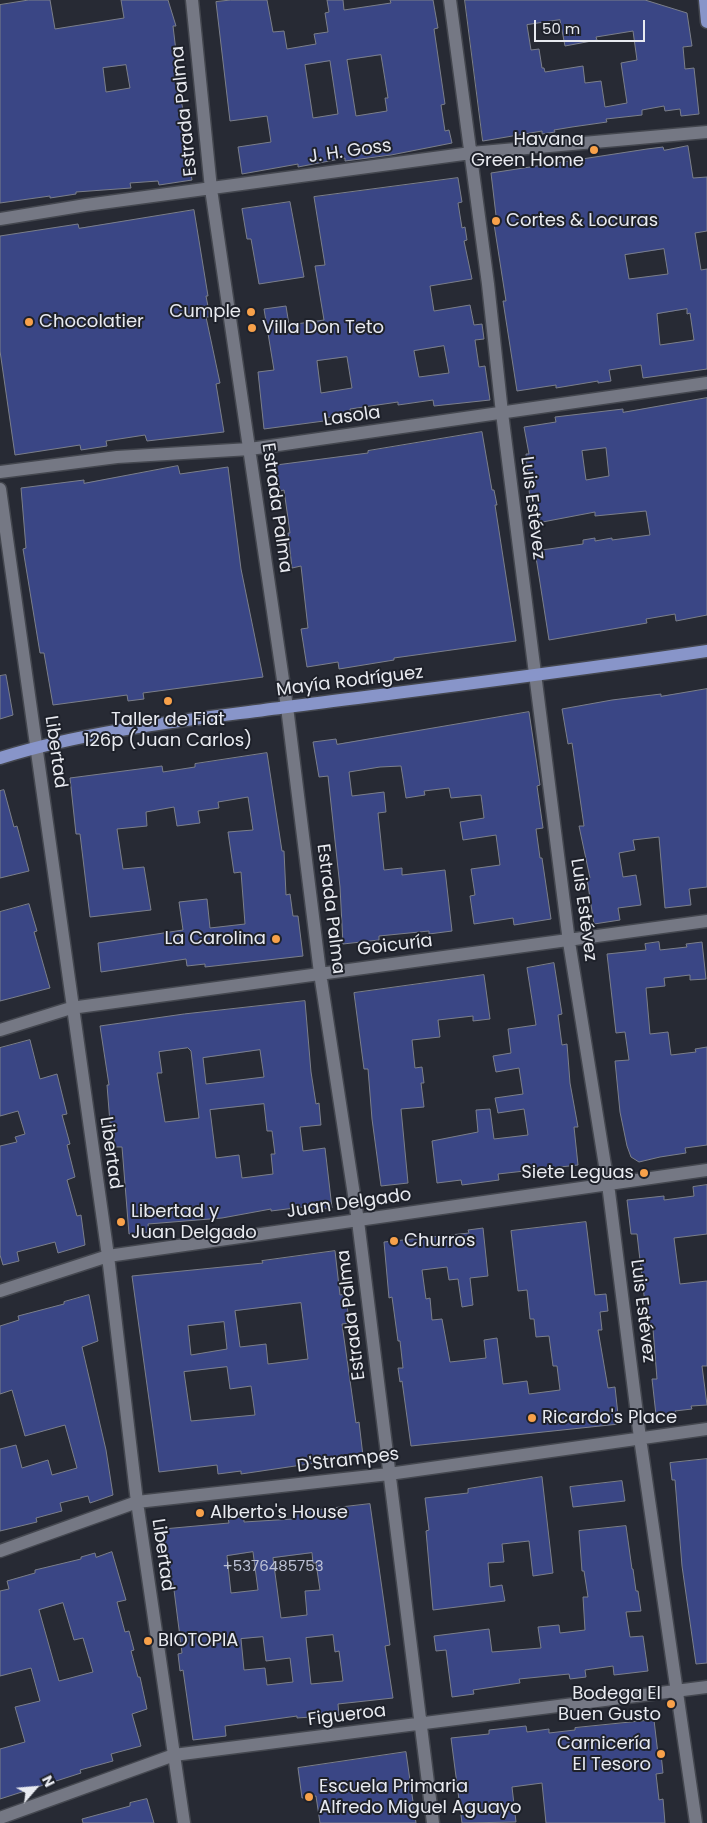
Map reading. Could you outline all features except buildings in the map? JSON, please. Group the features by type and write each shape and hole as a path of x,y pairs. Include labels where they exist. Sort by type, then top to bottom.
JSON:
{"main road":[{"path":"704,0 707,22"},
{"name":"Mayía Rodríguez","path":"0,758 37,746 152,724 536,677 707,651"}],"street":[{"name":"Estrada Palma","path":"192,0 211,189 287,707 320,973 358,1221 419,1725 433,1823"},
{"name":"Luis Estévez","path":"450,0 471,153 569,942 608,1184 640,1438 696,1823"},
{"name":"J. H. Goss","path":"0,219 86,205 471,153 707,132"},
{"name":"Lasola","path":"0,472 117,457 250,449 707,383"},
{"name":"Libertad","path":"0,489 37,746 71,1008 108,1256 136,1502 184,1823"},
{"name":"Goicuría","path":"0,1030 71,1008 320,973 569,942 707,921"},
{"name":"Juan Delgado","path":"0,1291 108,1256 707,1170"},
{"name":"D'Strampes","path":"0,1551 136,1502 389,1474 707,1429"},
{"name":"Figueroa","path":"0,1818 174,1755 707,1687"}],"place":[{"name":"Havana Green Home","path":"594,150"},
{"name":"Cortes & Locuras","path":"496,221"},
{"name":"Cumple","path":"251,312"},
{"name":"Chocolatier","path":"29,322"},
{"name":"Villa Don Teto","path":"252,328"},
{"name":"Taller de Fiat 126p (Juan Carlos)","path":"168,701"},
{"name":"La Carolina","path":"276,939"},
{"name":"Siete Leguas","path":"644,1173"},
{"name":"Libertad y Juan Delgado","path":"121,1222"},
{"name":"Churros","path":"394,1241"},
{"name":"Ricardo's Place","path":"532,1418"},
{"name":"Alberto's House","path":"200,1513"},
{"name":"BIOTOPIA","path":"148,1641"},
{"name":"Bodega El Buen Gusto","path":"671,1704"},
{"name":"Carnicería El Tesoro","path":"661,1754"},
{"name":"Escuela Primaria Alfredo Miguel Aguayo","path":"309,1797"}]}
